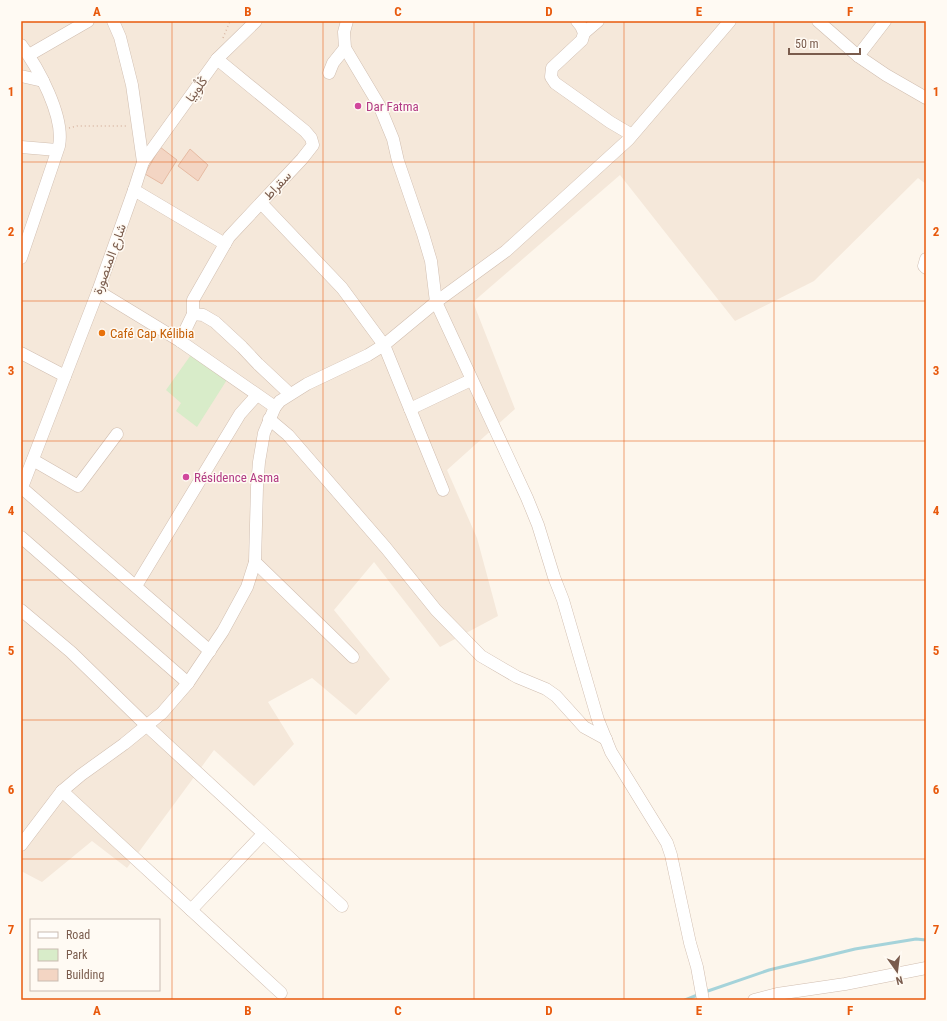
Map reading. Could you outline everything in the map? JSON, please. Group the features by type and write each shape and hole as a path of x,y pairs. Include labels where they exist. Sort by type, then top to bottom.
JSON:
{"street":[{"path":"29,56 88,21"},
{"name":"شارع المنصورة","path":"21,489 98,291 143,162 132,85 120,37 113,21"},
{"name":"كْلُوبِيَا","path":"143,162 217,59 256,21"},
{"path":"347,21 344,32 345,48 379,105 393,139 398,161 431,261 436,302 527,498 538,525 554,577 563,600 591,697 610,752 667,843 697,967 703,1000"},
{"path":"577,21 584,33"},
{"path":"598,21 584,33 582,40 552,68 551,77 555,83 632,136"},
{"path":"21,845 62,791 162,713 188,683 226,625 247,587 256,562 257,487 259,462 264,433 275,406 280,400 384,345 436,302 506,251 632,136 730,21"},
{"path":"818,21 858,56 886,75 926,98"},
{"path":"858,56 885,21"},
{"path":"21,44 43,81 54,107 60,130 60,140 57,150 21,258"},
{"path":"329,73 333,63 345,48"},
{"name":"سقراط","path":"180,342 192,314 193,300 229,237 302,159 313,145 311,138 306,131 217,59"},
{"path":"21,76 43,81"},
{"path":"21,147 57,150"},
{"path":"134,190 225,244"},
{"path":"261,203 342,288 384,345 443,490"},
{"path":"926,259 924,266 926,268"},
{"path":"98,291 180,342 275,406"},
{"path":"192,314 203,315 216,322 290,394"},
{"path":"21,353 65,376"},
{"path":"410,409 471,380"},
{"path":"136,586 240,414 257,395"},
{"path":"269,419 288,435 386,548 436,610 481,656 517,677 546,689 556,696 584,727 606,739"},
{"path":"33,460 78,486 117,434"},
{"path":"21,489 210,651"},
{"path":"21,537 188,683"},
{"path":"256,562 353,657"},
{"path":"21,610 71,652 147,726 342,906"},
{"path":"62,791 281,993"},
{"path":"191,910 263,834"},
{"path":"754,1000 777,994 845,984 926,968"}],"path":[{"path":"60,130 76,126 137,125"}],"shaded area":[{"path":"21,21 926,21 926,184 918,178 814,281 735,321 620,175 473,302 515,409 447,470 477,538 498,616 440,647 374,562 334,610 390,679 356,715 312,678 268,702 294,744 254,786 214,750 127,868 92,841 42,882 21,871"}],"green space":[{"path":"193,352 230,375 197,427 176,411 181,403 166,390"}],"building":[{"path":"160,147 177,160 162,184 145,174"},
{"path":"190,149 208,165 198,181 178,166"}],"waterway":[{"path":"705,992 769,970 855,949 916,939 926,940"},
{"path":"685,1000 700,994"}],"place":[{"name":"Dar Fatma","path":"358,106"},
{"name":"Café Cap Kélibia","path":"102,333"},
{"name":"Résidence Asma","path":"186,477"}]}
